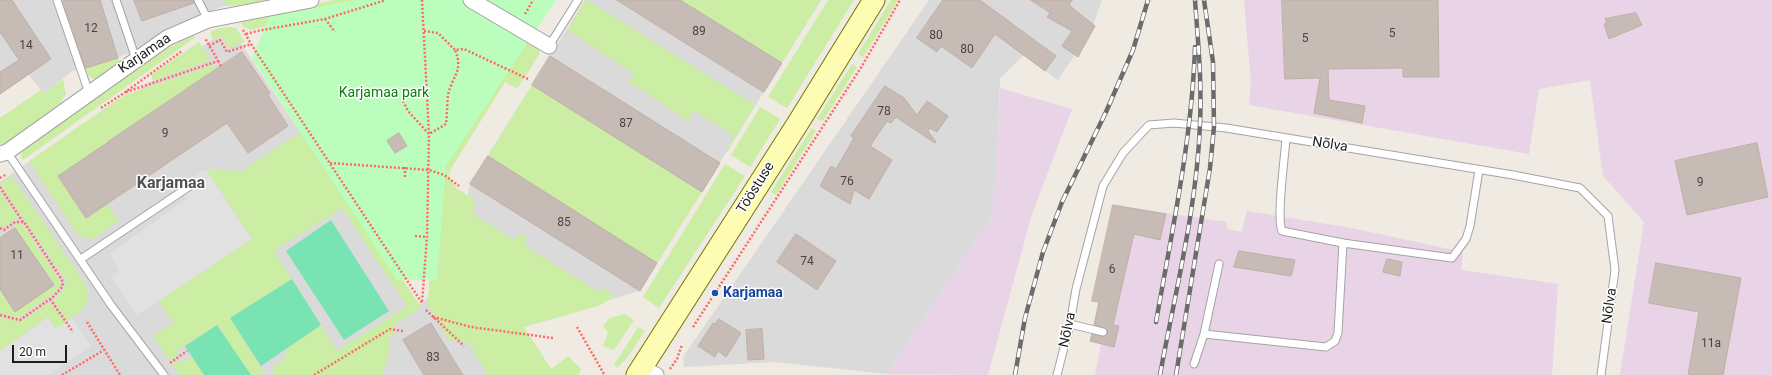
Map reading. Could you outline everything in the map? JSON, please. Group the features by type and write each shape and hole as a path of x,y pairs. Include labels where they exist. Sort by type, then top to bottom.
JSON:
{"street":[{"name":"Karjamaa","path":"4,153 167,38 208,20 311,0"},
{"path":"471,0 549,46"},
{"name":"Tööstuse","path":"651,372 798,123 874,0"}],"lane":[{"path":"57,0 89,94"},
{"path":"116,0 136,59"},
{"path":"198,0 208,20"},
{"path":"549,46 578,0"},
{"name":"Nõlva","path":"1057,375 1070,324 1076,289 1103,186 1123,153 1149,125 1174,123 1200,125 1286,138 1580,188 1608,216 1615,270 1601,375"},
{"path":"1286,138 1280,217 1280,225 1282,230 1343,243 1452,258 1466,239 1470,226 1479,170"},
{"path":"4,153 81,259 111,305 162,372"},
{"path":"81,259 190,186"},
{"path":"1204,334 1326,346 1335,341 1338,333 1343,243"},
{"path":"1194,364 1204,334 1219,264"},
{"path":"1070,324 1103,332"}],"path":[{"path":"246,34 325,19 386,0"},
{"path":"233,14 251,44 422,303 427,237 429,170 429,134 422,0"},
{"path":"690,332 862,66 900,0"},
{"path":"325,19 335,32"},
{"path":"424,31 438,33 455,50 459,60 457,72 448,94 446,124 429,134"},
{"path":"221,66 210,48 220,40 227,52 251,44"},
{"path":"95,112 185,49"},
{"path":"455,50 464,49 528,79"},
{"path":"124,93 218,61"},
{"path":"404,102 408,111 429,134"},
{"path":"330,163 405,167 429,170 444,175 459,186"},
{"path":"405,167 405,177"},
{"path":"0,187 62,280 63,286 50,299 20,320 0,315"},
{"path":"0,228 4,230 15,222 24,222"},
{"path":"415,236 427,237"},
{"path":"50,299 73,332"},
{"path":"426,310 464,346"},
{"path":"432,317 471,327 553,338"},
{"path":"87,322 120,375"},
{"path":"577,327 604,374"},
{"path":"314,375 390,329 403,331"},
{"path":"651,372 677,359 685,339"},
{"path":"62,375 104,350"},
{"path":"162,372 187,351"}],"shaded area":[{"path":"0,0 266,0 224,6 189,20 118,58 72,71 44,94 29,75 0,94"},
{"path":"585,0 821,0 640,291 509,329 540,375 0,375 0,182 123,96 136,92 230,27 417,308 452,275 470,184"},
{"path":"929,0 1102,0 1091,31 1058,80 1024,55 1000,78 997,173 991,217 887,374 775,362 684,367 683,357"},
{"path":"1244,0 1772,0 1772,375 1620,375 1644,222 1603,176 1590,80 1539,89 1529,154 1249,105 1251,83"},
{"path":"1000,88 1072,109 1032,214 988,375 887,374 991,217 997,173"},
{"path":"206,169 252,239 137,315 112,277 119,271 111,254 186,199 179,186"},
{"path":"1113,205 1227,222 1227,229 1242,232 1247,211 1351,228 1463,252 1461,270 1558,284 1552,375 1095,375 1101,344 1090,341 1096,314 1102,315 1105,304 1092,301"},
{"path":"48,317 56,329 72,318 91,346 49,375 0,375 0,351"}],"green space":[{"path":"223,0 264,0 261,3 229,6"},
{"path":"335,0 379,0 324,16 251,30 244,27 240,20 256,15"},
{"name":"Karjamaa park","path":"356,0 556,0 446,166 437,280 397,280 252,58 269,17"},
{"path":"455,0 537,47 540,53 517,89 505,82 448,174 456,188 475,200 474,215 513,239 523,234 526,237 525,246 599,292 605,288 614,297 598,306 524,327 551,369 568,356 581,369 578,375 488,375 469,343 449,340 428,305 435,148"},
{"path":"680,0 821,0 782,63"},
{"path":"828,0 854,0 787,108 768,97"},
{"path":"891,0 898,0 863,57 858,54"},
{"path":"584,2 590,2 755,105 728,151 726,150 735,136 694,111 688,121 635,85 632,86 628,84 634,74 568,30"},
{"path":"219,28 236,28 245,42 229,48 222,36 213,40 210,32"},
{"path":"190,36 196,37 23,160 21,155 24,148 152,57"},
{"path":"199,42 211,60 153,81 151,75"},
{"path":"118,58 120,62 98,80 90,77 85,68"},
{"path":"214,64 217,69 58,176 85,218 107,204 119,221 92,239 78,235 29,161 123,96"},
{"path":"852,64 857,67 823,121 817,119"},
{"path":"63,79 66,94 60,103 9,142 0,145 0,118 41,90 44,94"},
{"path":"532,85 702,192 657,263 488,156"},
{"path":"760,107 780,119 750,167 731,155"},
{"path":"812,128 816,131 776,195 771,192"},
{"path":"304,130 421,307 393,326 396,330 389,339 389,354 382,375 276,375 272,368 287,356 285,350 321,325 337,351 407,306 342,208 274,251 292,279 230,318 265,374 251,375 217,325 177,351 179,354 170,361 153,336 173,323 159,301 252,239 206,169 241,171"},
{"path":"725,164 745,176 659,308 643,297"},
{"path":"12,176 84,282 87,290 88,301 79,313 67,321 53,300 64,288 65,279 0,184"},
{"path":"0,192 19,219 3,228 0,226"},
{"path":"331,220 389,311 344,340 286,251"},
{"path":"22,223 60,281 61,285 55,292 18,318 0,313 0,289 15,312 55,285 15,228 14,225"},
{"path":"292,279 321,325 261,366 230,318"},
{"path":"48,303 51,303 65,323 56,329 48,317 0,351 0,317 20,322"},
{"path":"624,314 634,320 614,350 603,346 608,333 603,326 610,318"},
{"path":"217,325 251,375 204,375 185,346"},
{"path":"638,327 645,331 627,358 617,368 614,365"},
{"path":"192,357 204,375 180,375 172,364 179,360 181,363"}],"building":[{"path":"0,0 12,0 51,59 0,94 0,72 19,60 0,32"},
{"path":"63,0 100,0 118,58 86,68"},
{"path":"134,0 193,0 194,3 142,21"},
{"path":"617,0 680,0 782,63 764,92"},
{"path":"943,0 980,0 1056,56 1045,71 995,34 972,68 941,46 937,52 917,38"},
{"path":"1031,0 1072,0 1069,5 1095,26 1078,57 1062,46 1072,31 1047,17 1050,13"},
{"path":"1282,0 1438,0 1439,77 1403,77 1403,68 1328,69 1329,100 1365,106 1362,123 1314,113 1320,78 1285,79"},
{"path":"1636,13 1642,25 1609,39 1604,24 1607,23 1605,19"},
{"path":"242,52 270,93 268,95 288,126 248,153 227,123 86,218 58,176 107,143 109,145 108,142"},
{"path":"550,56 720,163 702,192 532,85"},
{"path":"885,86 904,98 917,115 927,101 948,116 937,132 930,128 928,131 936,142 935,143 896,117 891,123 887,121 870,146 892,160 869,199 854,190 850,204 820,186 831,166 836,169 854,138 851,136"},
{"path":"399,133 407,146 395,153 387,141"},
{"path":"1757,143 1768,197 1687,215 1675,161"},
{"path":"488,156 657,263 640,291 470,184"},
{"path":"1113,205 1166,214 1160,240 1134,234 1113,325 1119,326 1114,347 1090,341 1092,334 1104,337 1108,333 1106,328 1094,325 1099,302 1092,301"},
{"path":"15,228 54,285 15,312 0,289 0,238"},
{"path":"796,234 836,261 817,290 777,262"},
{"path":"1239,251 1295,260 1291,276 1234,267"},
{"path":"1387,259 1402,262 1400,276 1383,272"},
{"path":"1656,263 1741,278 1723,375 1688,375 1699,312 1649,303"},
{"path":"719,319 741,333 726,357 718,351 715,357 698,346 713,323 715,324"},
{"path":"431,323 463,375 424,375 403,340"},
{"path":"762,329 764,359 748,360 746,330"}],"railway":[{"path":"1015,375 1025,318 1043,252 1062,202 1106,112 1133,50 1148,0"},
{"path":"1160,375 1190,218 1198,155 1200,92 1195,0"},
{"path":"1176,375 1210,168 1214,127 1213,62 1204,0"},
{"path":"1156,322 1186,150 1195,47"}],"place":[{"name":"Karjamaa","path":"715,293"}],"district":[{"name":"Karjamaa","path":"171,184"}]}
